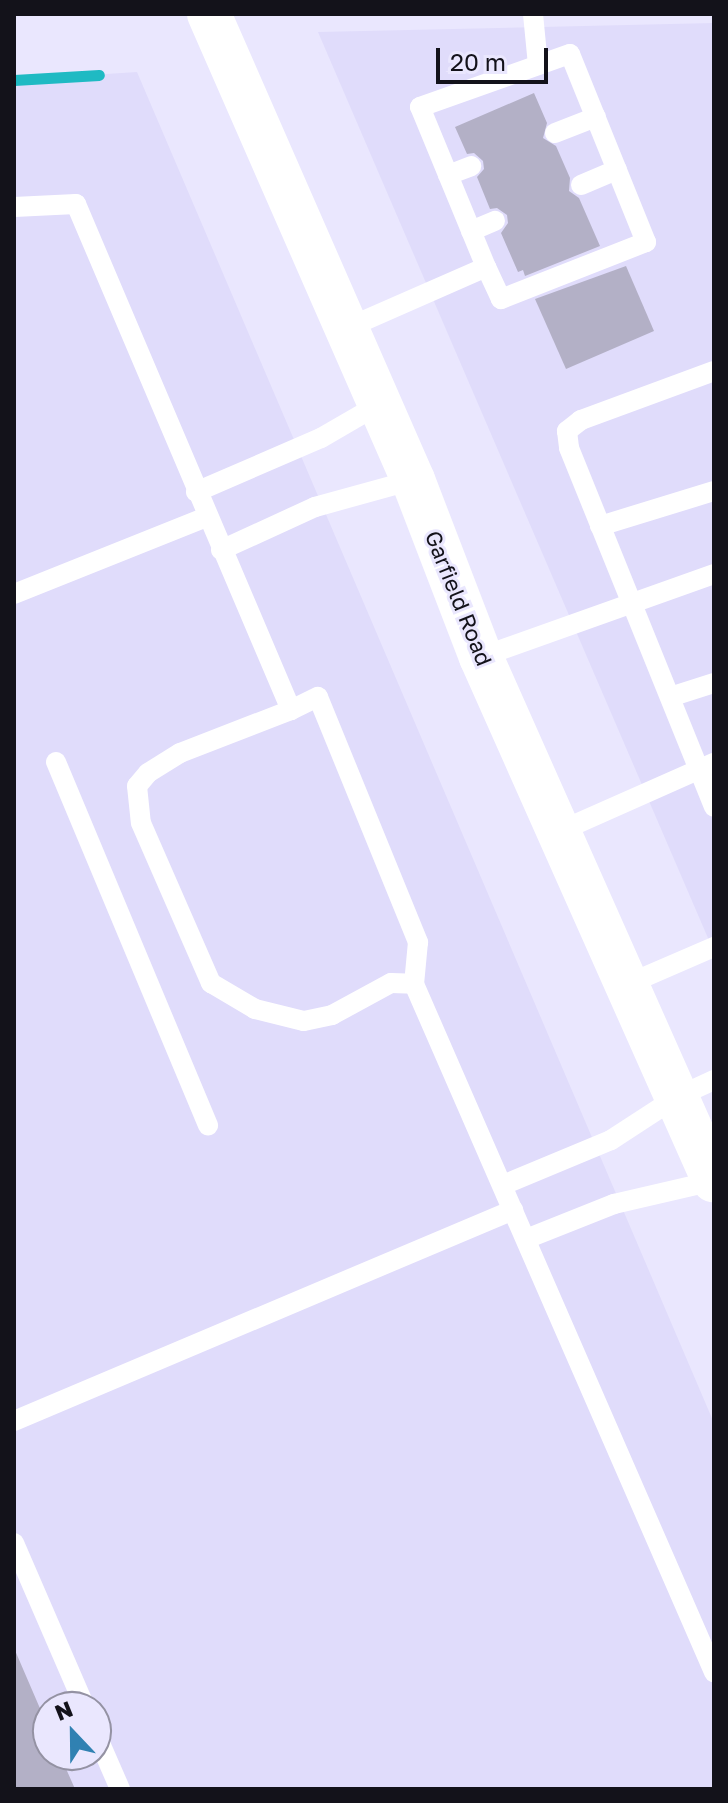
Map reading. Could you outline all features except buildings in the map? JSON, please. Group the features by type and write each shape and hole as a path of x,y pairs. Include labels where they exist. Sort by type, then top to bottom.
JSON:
{"main road":[{"name":"Garfield Road","path":"209,14 413,480 481,657 626,985 696,1088 714,1181"}],"lane":[{"path":"533,14 538,65"},
{"path":"570,54 646,242 501,299 420,107 538,65 570,54"},
{"path":"555,133 596,117"},
{"path":"448,175 471,166"},
{"path":"581,185 617,170"},
{"path":"14,207 76,204 291,710"},
{"path":"471,231 495,221"},
{"path":"345,329 486,267"},
{"path":"714,371 581,420 567,431 569,448 670,697 706,766 714,807"},
{"path":"196,492 321,438 378,405"},
{"path":"221,550 315,507 413,480"},
{"path":"600,526 714,491"},
{"path":"14,594 207,517"},
{"path":"481,657 714,574"},
{"path":"670,697 714,683"},
{"path":"414,984 391,983 332,1015 304,1021 255,1009 211,983 141,823 137,786 148,773 180,753 318,697 418,942 414,984 714,1672"},
{"path":"56,762 208,1125"},
{"path":"558,832 706,766"},
{"path":"626,985 714,947"},
{"path":"503,1185 611,1140 696,1088"},
{"path":"526,1239 614,1204 714,1181"},
{"path":"14,1421 513,1210"},
{"path":"14,1543 78,1691"},
{"path":"112,1771 120,1789"}],"shaded area":[{"path":"714,23 714,952 318,32"},
{"path":"137,72 714,1423 714,1789 14,1789 14,80"}],"waterway":[{"path":"14,80 99,75"}]}
